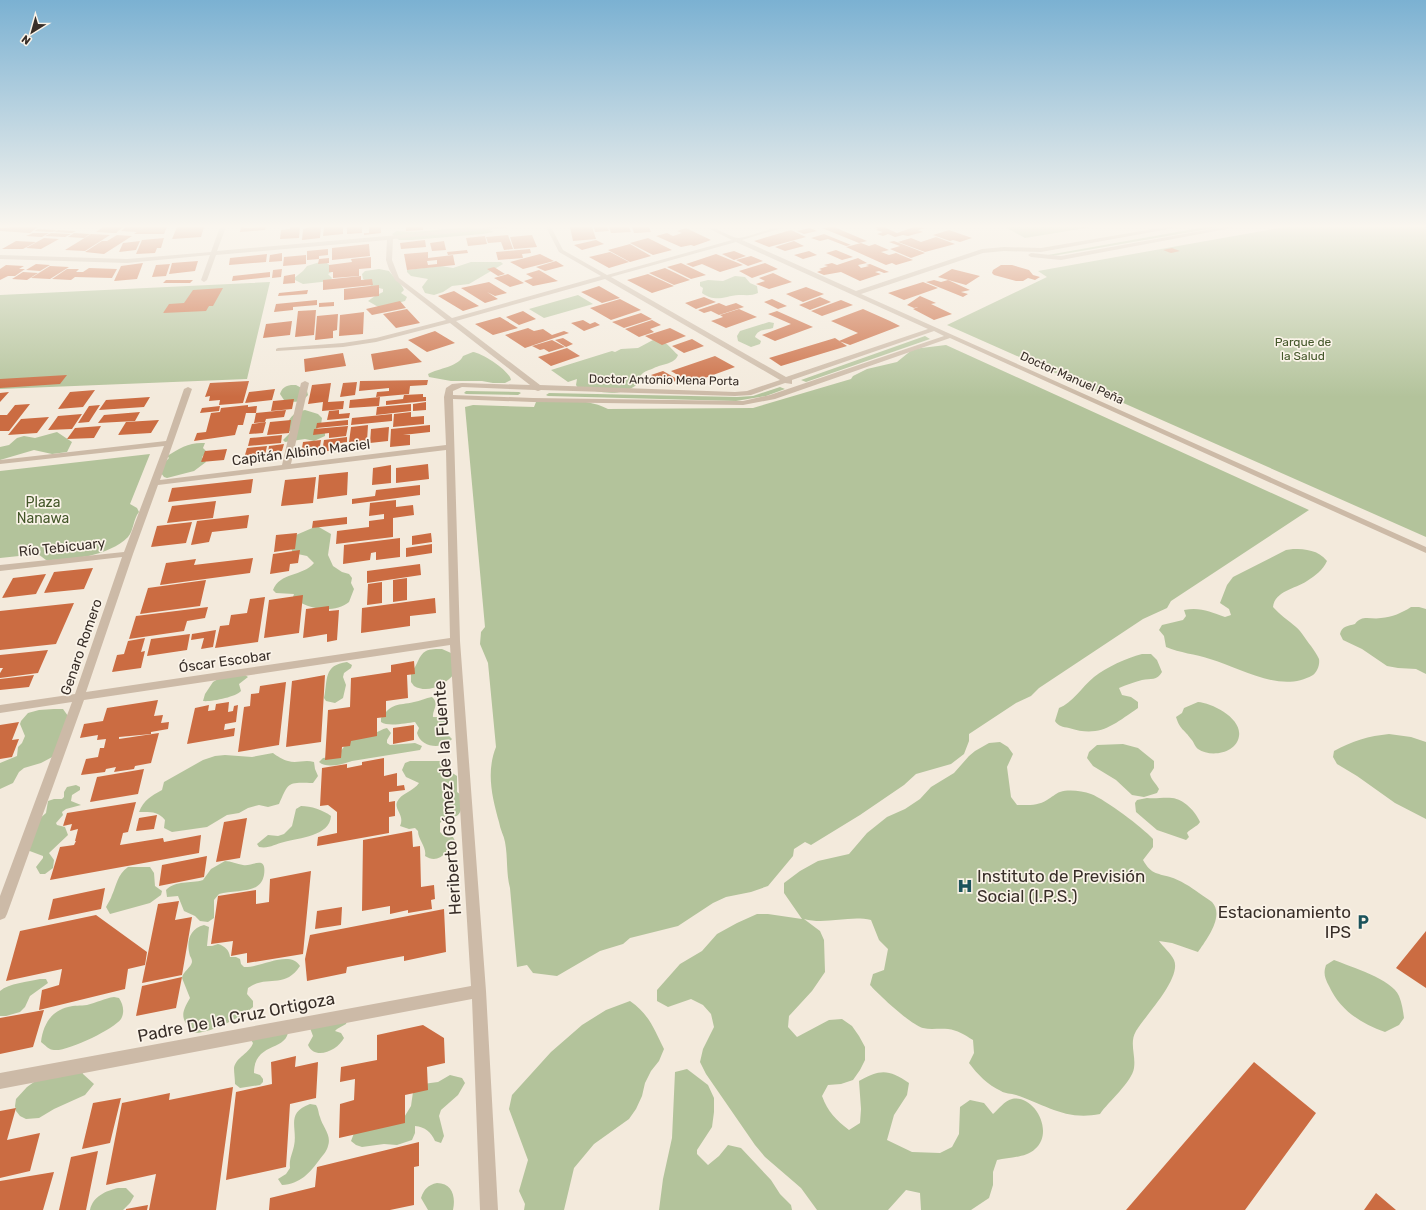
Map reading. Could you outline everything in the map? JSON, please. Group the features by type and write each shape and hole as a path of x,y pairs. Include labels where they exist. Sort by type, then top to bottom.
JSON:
{"street":[{"path":"403,283 539,388 533,400"},
{"path":"278,350 343,345 369,341 452,320 581,283"},
{"path":"615,283 800,388"},
{"name":"Doctor Manuel Peña","path":"835,283 1426,550"},
{"path":"857,293 884,283"},
{"name":"Doctor Antonio Mena Porta","path":"448,396 449,390 455,386 735,394 757,390 787,381 934,329"},
{"path":"448,396 533,400 743,403 772,398 950,336"},
{"path":"286,467 305,383"},
{"name":"Genaro Romero","path":"1,906 79,698 128,554 188,389"},
{"name":"Heriberto Gómez de la Fuente","path":"448,396 455,642 478,991 489,1210"},
{"path":"0,462 168,443"},
{"name":"Capitán Albino Maciel","path":"155,483 450,447"},
{"name":"Río Tebicuary","path":"0,568 128,554"},
{"name":"Óscar Escobar","path":"0,709 455,642"},
{"name":"Padre De la Cruz Ortigoza","path":"0,1081 478,991"}],"green space":[{"path":"240,283 270,283 247,379 0,389 0,295"},
{"path":"369,283 400,283 404,290 401,293 407,297 405,301 380,308 368,301 383,292 383,289 371,286"},
{"path":"425,283 470,283 452,286 443,292 434,295 425,293 422,287"},
{"path":"700,283 751,283 757,286 758,293 751,295 712,298 702,293 703,288 700,286"},
{"name":"Parque de la Salud","path":"1034,283 1426,283 1426,537 947,325"},
{"path":"578,295 593,304 544,318 529,309"},
{"path":"769,322 774,323 773,328 760,331 756,334 755,337 761,341 760,344 751,347 738,341 737,336 740,331"},
{"path":"925,336 930,339 806,382 801,380"},
{"path":"653,340 667,344 678,355 671,362 644,372 640,376 637,385 628,390 607,393 578,388 576,385 577,379 568,382 551,370 612,351 615,352 621,349 638,348"},
{"path":"946,345 1309,510 1171,601 1167,608 1143,619 1039,688 1031,696 1016,703 969,734 969,741 964,754 951,764 916,774 904,785 860,815 811,845 805,842 794,849 793,856 768,886 751,892 726,897 713,903 678,926 630,938 623,944 600,951 557,976 533,973 527,965 517,967 506,848 494,803 491,784 491,766 496,747 488,663 480,644 481,632 485,627 465,407 473,405 534,407 536,402 564,401 591,403 608,409 753,408 851,379 853,376 867,369 897,362 913,349"},
{"path":"473,352 501,367 511,380 505,383 493,383 482,381 451,381 429,377 428,374 453,365 461,360 463,356"},
{"path":"291,385 296,385 307,391 308,395 303,400 297,402 284,400 280,394 284,388"},
{"path":"780,387 785,389 766,396 736,401 546,395 549,393 737,397 753,396"},
{"path":"466,391 521,393 518,395 466,394 464,393"},
{"path":"305,410 318,414 322,418 321,425 317,429 325,433 325,436 314,441 305,439 285,442 283,440 291,432 287,430 290,419 297,412"},
{"path":"57,432 72,442 67,452 52,454 34,450 0,460 0,447 9,445 17,438 24,436 35,438"},
{"path":"205,443 203,448 207,452 202,457 206,462 194,471 167,478 164,477 158,469 169,458 167,456 176,450 189,445"},
{"name":"Plaza Nanawa","path":"150,454 130,504 137,508 139,512 130,534 120,543 101,553 78,558 46,560 38,554 0,558 0,471"},
{"path":"317,526 331,534 328,555 333,566 342,572 349,574 352,578 351,583 354,589 349,602 336,608 321,609 306,605 293,597 294,594 276,593 273,590 276,584 281,580 304,571 314,563 307,556 293,553 291,548 296,535"},
{"path":"1303,549 1316,552 1327,561 1321,570 1313,577 1277,597 1273,607 1298,629 1319,659 1317,670 1313,675 1301,680 1288,682 1275,681 1261,678 1210,659 1166,647 1164,636 1159,630 1162,625 1183,620 1186,616 1184,610 1190,609 1210,612 1225,617 1231,615 1229,609 1220,603 1227,585 1233,577 1286,550"},
{"path":"1411,607 1426,609 1426,674 1416,669 1387,666 1362,649 1343,640 1340,634 1344,628 1355,624 1361,619 1389,617"},
{"path":"442,649 451,653 454,674 446,682 430,689 414,686 411,682 411,672 421,655 428,650"},
{"path":"1142,654 1151,654 1157,660 1162,672 1156,678 1139,681 1119,688 1122,695 1131,697 1138,702 1138,708 1121,720 1098,731 1080,731 1063,727 1056,723 1055,721 1059,708 1073,699 1094,677 1117,663"},
{"path":"347,662 352,665 351,668 344,673 343,677 346,685 343,698 335,703 326,701 324,698 330,670 334,666"},
{"path":"245,675 248,677 239,684 241,691 238,693 223,699 203,701 205,694 213,682 218,679"},
{"path":"432,697 436,705 433,717 445,717 447,720 439,730 441,734 448,735 452,739 448,743 433,746 423,742 417,733 419,728 415,722 388,724 381,722 381,718 392,707"},
{"path":"1198,702 1218,708 1236,723 1239,729 1239,736 1237,742 1229,750 1216,753 1203,752 1196,747 1181,727 1176,717 1182,713 1184,708"},
{"path":"63,709 68,716 56,755 41,763 24,768 19,772 13,783 0,789 0,763 17,756 18,747 22,743 25,736 20,724 21,721 28,713 39,710"},
{"path":"387,728 391,733 387,740 387,743 390,745 415,743 422,746 420,750 352,761 331,766 319,762 323,758 336,755 347,743 357,737 373,734"},
{"path":"1389,734 1411,737 1426,742 1426,819 1395,803 1357,776 1337,764 1333,757 1334,751 1347,744 1374,736"},
{"path":"1000,742 1008,747 1013,754 1007,767 1011,797 1017,805 1032,805 1044,802 1064,791 1076,791 1098,797 1133,821 1153,839 1153,847 1143,860 1151,870 1157,874 1174,878 1212,902 1216,914 1213,928 1198,952 1172,943 1159,941 1173,957 1175,968 1173,977 1161,997 1136,1031 1133,1040 1134,1068 1129,1079 1100,1114 1088,1116 1066,1114 996,1089 983,1079 969,1063 974,1053 973,1040 961,1033 951,1030 926,1029 918,1026 903,1016 880,996 870,985 873,974 884,970 888,949 879,940 871,920 854,919 812,921 804,919 820,931 824,940 825,972 812,991 789,1016 788,1027 797,1037 829,1020 842,1019 852,1026 865,1047 865,1060 853,1080 841,1084 828,1085 822,1096 830,1111 840,1123 849,1130 860,1123 861,1109 859,1081 873,1074 884,1072 896,1075 909,1083 907,1095 894,1115 887,1140 912,1152 940,1153 952,1147 959,1134 960,1107 970,1100 984,1103 993,1114 1009,1100 1020,1099 1028,1102 1039,1116 1043,1133 1041,1142 1031,1152 1022,1156 997,1160 993,1172 993,1185 989,1198 971,1210 921,1210 920,1193 906,1190 888,1210 817,1210 801,1188 765,1157 755,1145 706,1074 700,1062 703,1049 714,1027 711,1014 703,1005 691,999 668,1007 657,1001 657,990 680,964 702,951 717,934 737,923 757,914 768,914 802,919 784,893 784,883 800,871 818,861 849,854 867,833 887,817 905,809 920,799 931,787 954,773 975,751 989,743"},
{"path":"1123,744 1138,748 1154,761 1154,768 1150,774 1151,778 1159,789 1157,793 1144,797 1132,795 1116,780 1093,766 1087,758 1089,752 1097,745"},
{"path":"273,753 282,759 291,762 314,762 318,776 313,783 293,783 287,787 279,804 268,807 259,805 248,808 239,813 227,815 207,827 172,832 164,828 165,820 160,815 139,812 143,804 148,799 162,790 164,782 203,760 215,756 225,755 252,757"},
{"path":"410,761 440,761 443,767 457,776 457,792 464,797 458,815 449,817 440,823 440,832 443,835 453,837 455,841 446,853 439,858 435,859 425,856 424,847 418,831 415,828 409,829 400,826 401,819 396,805 397,802 401,796 417,786 419,783 406,777 402,770 405,763"},
{"path":"76,785 80,787 80,790 72,795 71,801 81,805 66,809 62,812 63,815 56,823 57,825 65,827 68,835 49,853 54,860 53,868 45,874 40,874 36,867 43,856 27,850 37,821 46,813 48,801 62,799 67,787"},
{"path":"1147,798 1169,798 1181,801 1193,810 1200,822 1187,833 1189,837 1186,840 1157,830 1136,812 1135,803 1137,800"},
{"path":"301,806 321,810 328,814 331,816 329,823 320,832 313,835 269,847 259,847 257,844 268,835 278,836 284,834 292,826 296,809"},
{"path":"225,861 243,865 261,863 264,869 264,877 259,885 252,889 219,894 214,900 214,918 208,922 200,921 195,916 184,911 178,896 167,897 166,890 170,887 179,883 203,880 211,869"},
{"path":"128,867 150,867 154,873 155,886 162,891 161,895 150,903 110,914 106,907 119,876"},
{"path":"204,925 209,927 207,946 218,944 223,946 228,950 230,957 240,959 241,964 244,967 251,967 282,959 295,961 300,966 288,978 262,982 248,988 247,994 253,1001 253,1007 241,1016 217,1028 194,1033 186,1024 183,1017 183,1013 190,998 182,978 192,962 188,946 190,937 195,930"},
{"path":"1334,960 1370,974 1388,984 1395,990 1400,999 1404,1018 1399,1025 1385,1032 1359,1020 1345,1009 1334,994 1325,976 1326,965"},
{"path":"46,979 48,983 30,996 25,1007 20,1012 0,1016 0,991 13,984"},
{"path":"114,997 119,998 123,1008 123,1014 117,1023 100,1034 79,1044 60,1050 50,1049 41,1042 46,1025 57,1012 70,1006 87,1005"},
{"path":"630,1001 642,1011 654,1028 664,1049 659,1061 651,1071 645,1083 642,1096 636,1109 629,1119 594,1144 574,1168 564,1210 524,1210 525,1204 519,1191 528,1160 509,1109 512,1095 551,1052 582,1025 606,1010"},
{"path":"347,1021 346,1024 335,1031 341,1033 344,1038 337,1046 332,1050 321,1053 311,1050 308,1045 313,1036 310,1028"},
{"path":"288,1033 281,1043 264,1052 255,1063 254,1073 260,1075 263,1079 263,1082 260,1085 240,1088 235,1084 235,1064 249,1050 253,1043 251,1040"},
{"path":"81,1068 83,1074 94,1084 85,1095 54,1109 39,1118 26,1119 20,1116 16,1111 16,1099 34,1082"},
{"path":"687,1069 708,1085 714,1098 712,1127 697,1150 697,1154 708,1165 719,1156 728,1145 741,1148 771,1180 780,1194 791,1205 792,1210 659,1210 663,1179 672,1138 675,1072"},
{"path":"450,1075 462,1078 465,1083 458,1095 441,1110 439,1116 444,1136 441,1143 435,1141 427,1130 415,1126 415,1133 412,1140 397,1145 384,1144 362,1147 351,1141 356,1128 403,1119 411,1106 413,1092 423,1084 438,1082"},
{"path":"310,1104 316,1105 318,1108 321,1120 329,1138 327,1148 325,1153 304,1177 294,1182 282,1185 278,1179 286,1174 290,1168 290,1159 295,1139 295,1116 302,1108"},
{"path":"437,1183 446,1185 452,1191 454,1200 453,1210 428,1210 421,1198 427,1188"},
{"path":"118,1188 126,1188 134,1196 123,1210 90,1210 97,1198"}],"building":[{"path":"323,283 373,283 373,285 323,290"},
{"path":"482,283 491,283 507,293 495,296 487,292 498,299 485,303 461,288"},
{"path":"504,283 522,283 510,287"},
{"path":"528,283 546,283 533,286"},
{"path":"634,283 669,283 674,286 652,293"},
{"path":"758,283 787,283 769,289 756,284"},
{"path":"918,283 927,283 938,288 904,300 888,293"},
{"path":"930,283 956,283 970,290 961,292 968,294 963,297"},
{"path":"379,285 379,296 344,300 344,289"},
{"path":"599,286 620,298 602,303 581,292"},
{"path":"806,287 824,294 803,302 786,294"},
{"path":"223,288 213,306 209,306 206,311 163,313 169,304 184,303 193,290"},
{"path":"308,290 307,294 278,296 279,293"},
{"path":"454,291 479,306 463,311 438,296"},
{"path":"920,296 936,303 931,304 952,314 934,320 913,309 918,307 914,308 907,305"},
{"path":"704,297 716,302 696,309 685,303"},
{"path":"820,297 831,302 810,310 799,305"},
{"path":"620,299 641,310 611,320 590,308"},
{"path":"772,299 787,306 778,309 764,302"},
{"path":"317,300 317,305 293,307 293,310 274,312 276,304"},
{"path":"841,300 853,305 822,316 811,311"},
{"path":"400,301 406,308 372,315 366,309"},
{"path":"334,302 334,306 319,307 319,303"},
{"path":"719,303 726,306 736,303 744,307 719,315 711,311 704,313 698,310"},
{"path":"407,309 420,323 396,328 383,314"},
{"path":"739,309 757,317 726,328 711,321 723,317 720,315"},
{"path":"863,309 900,326 850,345 839,341 858,333 831,321"},
{"path":"316,310 314,335 295,337 298,311"},
{"path":"523,311 536,319 519,325 506,317"},
{"path":"777,311 813,327 775,341 762,335 791,324 768,314"},
{"path":"364,312 363,334 339,336 340,315"},
{"path":"641,313 652,319 624,328 612,322"},
{"path":"338,314 337,330 333,331 333,338 315,340 317,316"},
{"path":"500,317 518,328 493,335 475,324"},
{"path":"583,320 590,324 595,322 600,325 584,331 571,323"},
{"path":"652,320 661,325 650,329 654,332 639,337 625,329"},
{"path":"292,321 290,335 263,338 266,324"},
{"path":"528,328 534,331 543,329 552,335 564,331 569,333 525,348 505,335"},
{"path":"670,328 686,336 662,345 645,336"},
{"path":"435,331 455,343 427,352 408,340"},
{"path":"563,338 573,344 566,347 555,340"},
{"path":"835,338 847,346 781,366 769,358"},
{"path":"692,339 704,346 684,353 672,346"},
{"path":"552,340 565,347 549,352 532,346"},
{"path":"407,348 422,362 374,370 371,354"},
{"path":"567,348 580,356 551,366 538,357"},
{"path":"343,353 346,366 305,372 304,359"},
{"path":"715,356 735,367 691,383 671,371"},
{"path":"663,371 679,380 666,384 651,375"},
{"path":"67,375 60,384 0,388 0,379"},
{"path":"428,380 427,385 410,386 409,394 376,397 377,392 389,391 389,388 359,391 360,381"},
{"path":"249,381 243,403 219,405 220,400 209,401 210,396 205,397 210,383"},
{"path":"357,382 355,395 340,397 343,383"},
{"path":"331,383 328,402 344,401 343,409 322,411 323,402 308,404 312,385"},
{"path":"275,389 272,400 245,403 249,392"},
{"path":"95,390 83,407 58,409 70,392"},
{"path":"9,392 0,402 0,393"},
{"path":"423,394 423,397 426,397 426,401 386,405 386,401 403,399 404,395"},
{"path":"150,397 144,407 99,410 106,400"},
{"path":"380,397 379,406 349,408 350,400"},
{"path":"294,399 292,409 271,411 273,401"},
{"path":"426,402 426,410 413,411 413,404"},
{"path":"30,404 9,431 0,431 0,415 7,415 15,405"},
{"path":"411,404 411,411 376,415 377,407"},
{"path":"100,405 89,422 78,423 89,406"},
{"path":"248,405 248,407 257,406 256,413 246,413 243,425 238,425 235,435 194,441 197,433 206,432 211,413 220,412 221,408"},
{"path":"220,406 219,411 200,413 202,408"},
{"path":"286,410 284,417 266,419 265,422 254,423 256,413"},
{"path":"339,410 339,414 350,413 349,418 327,420 329,411"},
{"path":"140,412 135,421 98,423 104,415"},
{"path":"411,412 411,417 424,416 424,424 393,427 394,414"},
{"path":"82,414 72,429 48,430 58,416"},
{"path":"392,414 392,421 351,425 352,418"},
{"path":"49,417 37,433 8,435 21,419"},
{"path":"159,420 151,433 118,435 126,422"},
{"path":"291,420 289,433 267,435 270,422"},
{"path":"348,420 348,425 316,428 317,423"},
{"path":"266,422 263,433 249,434 252,424"},
{"path":"368,425 367,441 349,442 351,427"},
{"path":"430,425 430,432 403,435 410,435 410,445 390,447 391,429"},
{"path":"101,426 94,438 67,439 75,428"},
{"path":"348,426 346,436 329,438 329,433 313,435 314,429"},
{"path":"389,427 388,441 370,443 371,429"},
{"path":"282,435 281,443 248,446 250,438"},
{"path":"347,437 347,442 335,444 334,450 322,452 324,440"},
{"path":"321,440 319,452 301,454 303,442"},
{"path":"284,444 282,451 268,452 269,446"},
{"path":"267,446 264,460 243,462 247,448"},
{"path":"227,449 224,460 201,462 205,451"},
{"path":"428,464 429,479 396,483 396,468"},
{"path":"391,465 391,483 372,485 373,468"},
{"path":"348,472 347,495 317,499 319,475"},
{"path":"316,477 313,503 281,506 285,480"},
{"path":"253,479 251,493 168,502 172,488"},
{"path":"420,485 420,495 352,504 352,499 375,496 376,490"},
{"path":"396,500 396,507 413,505 414,515 393,518 393,537 336,544 337,531 369,527 369,521 384,519 384,514 369,516 370,503"},
{"path":"216,501 213,518 167,523 172,506"},
{"path":"249,515 247,528 212,532 209,542 191,545 197,521"},
{"path":"347,517 347,524 312,528 313,521"},
{"path":"192,522 186,543 151,547 157,526"},
{"path":"297,533 295,549 274,552 276,535"},
{"path":"431,533 432,542 412,545 412,536"},
{"path":"400,538 400,557 376,560 376,552 371,553 370,560 343,564 344,545"},
{"path":"432,544 432,553 406,557 406,548"},
{"path":"300,550 298,563 290,564 289,571 270,574 273,554"},
{"path":"253,558 250,573 160,585 166,563 196,559 194,565"},
{"path":"420,564 421,575 367,583 367,571"},
{"path":"93,568 84,589 44,593 54,572"},
{"path":"46,574 36,594 2,598 13,578"},
{"path":"407,578 407,600 393,602 393,580"},
{"path":"206,580 200,606 140,614 148,588"},
{"path":"382,582 382,603 367,605 368,584"},
{"path":"303,595 299,633 264,638 269,600"},
{"path":"265,597 258,642 215,648 220,626 229,625 231,615 247,613 250,599"},
{"path":"435,598 436,613 410,616 410,626 361,633 362,608"},
{"path":"74,603 56,644 0,650 0,611"},
{"path":"329,606 329,611 339,610 337,640 327,642 327,634 303,638 306,609"},
{"path":"208,607 205,618 187,621 184,631 129,639 136,616"},
{"path":"216,630 213,647 201,649 204,638 191,640 192,634"},
{"path":"190,634 187,650 147,656 151,639"},
{"path":"145,638 141,652 145,651 141,668 112,672 117,655 124,654 128,641"},
{"path":"48,650 38,673 0,678 0,673 3,668 0,668 0,655"},
{"path":"414,661 415,674 407,675 408,698 386,701 386,717 377,718 377,736 351,741 350,746 342,747 341,758 325,760 328,710 350,707 351,678 391,672 391,665"},
{"path":"34,675 29,687 0,690 0,679"},
{"path":"325,675 321,742 286,747 292,681"},
{"path":"286,682 279,745 238,752 244,707 250,706 251,694 259,693 260,686"},
{"path":"158,700 154,716 163,715 161,723 169,722 168,729 151,732 151,734 119,737 119,739 159,733 151,763 135,766 134,769 114,772 116,767 106,769 105,772 81,775 86,759 98,757 100,748 104,748 106,739 97,740 98,735 80,738 84,724 103,721 107,708"},
{"path":"229,702 228,712 233,711 234,706 238,705 236,722 225,724 224,730 235,728 234,736 187,744 195,708 209,705 208,711 215,710 216,704"},
{"path":"19,722 12,740 19,739 12,757 0,759 0,725"},
{"path":"414,725 414,740 393,744 393,728"},
{"path":"384,758 384,776 397,773 397,786 404,785 405,790 389,792 389,802 395,801 395,816 389,817 389,833 317,846 318,837 337,833 337,812 328,805 320,806 322,768 347,764 347,768 362,765 362,762"},
{"path":"144,769 138,794 90,802 97,777"},
{"path":"136,802 128,832 123,833 120,845 163,838 164,842 201,835 199,853 50,880 60,847 74,845 76,841 78,829 70,831 72,824 63,826 67,813"},
{"path":"157,815 154,829 136,831 139,818"},
{"path":"247,818 240,858 216,862 224,822"},
{"path":"412,831 413,847 420,846 421,887 434,885 435,899 431,900 432,909 408,913 408,910 390,914 390,906 362,911 363,840"},
{"path":"207,856 204,877 159,886 162,865"},
{"path":"311,871 303,954 247,963 247,953 231,956 233,941 211,944 218,896 256,890 256,904 269,902 270,879"},
{"path":"105,888 101,909 48,920 53,899"},
{"path":"179,901 175,920 192,917 182,975 142,983 158,904"},
{"path":"342,907 341,925 315,929 317,911"},
{"path":"444,909 446,952 404,961 404,956 347,967 346,973 307,981 305,959 310,935"},
{"path":"96,915 147,952 145,965 128,969 125,989 39,1010 42,990 59,985 62,969 6,981 20,931"},
{"path":"1426,931 1426,988 1396,968"},
{"path":"182,977 176,1008 136,1016 142,986"},
{"path":"44,1010 33,1047 0,1054 0,1018"},
{"path":"423,1025 444,1038 445,1063 427,1067 428,1090 405,1095 405,1123 339,1138 340,1104 354,1100 355,1079 340,1082 341,1067 377,1060 377,1035"},
{"path":"296,1056 295,1067 318,1062 316,1098 290,1104 286,1167 226,1180 236,1092 272,1084 271,1062"},
{"path":"1254,1062 1316,1113 1245,1210 1126,1210"},
{"path":"233,1087 216,1210 149,1210 156,1174 106,1185 122,1103 170,1093 169,1100"},
{"path":"121,1098 110,1143 82,1149 93,1103"},
{"path":"16,1108 7,1140 40,1133 30,1171 0,1178 0,1111"},
{"path":"419,1142 419,1166 414,1167 414,1205 390,1210 269,1210 270,1198 315,1187 317,1167"},
{"path":"98,1151 86,1210 59,1210 71,1157"},
{"path":"54,1172 43,1210 0,1210 0,1181"},
{"path":"1376,1193 1396,1210 1364,1210"},
{"path":"148,1205 147,1210 126,1210 126,1209"}],"place":[{"name":"Instituto de Previsión Social (I.P.S.)","path":"965,886"},
{"name":"Estacionamiento IPS","path":"1363,922"}]}
